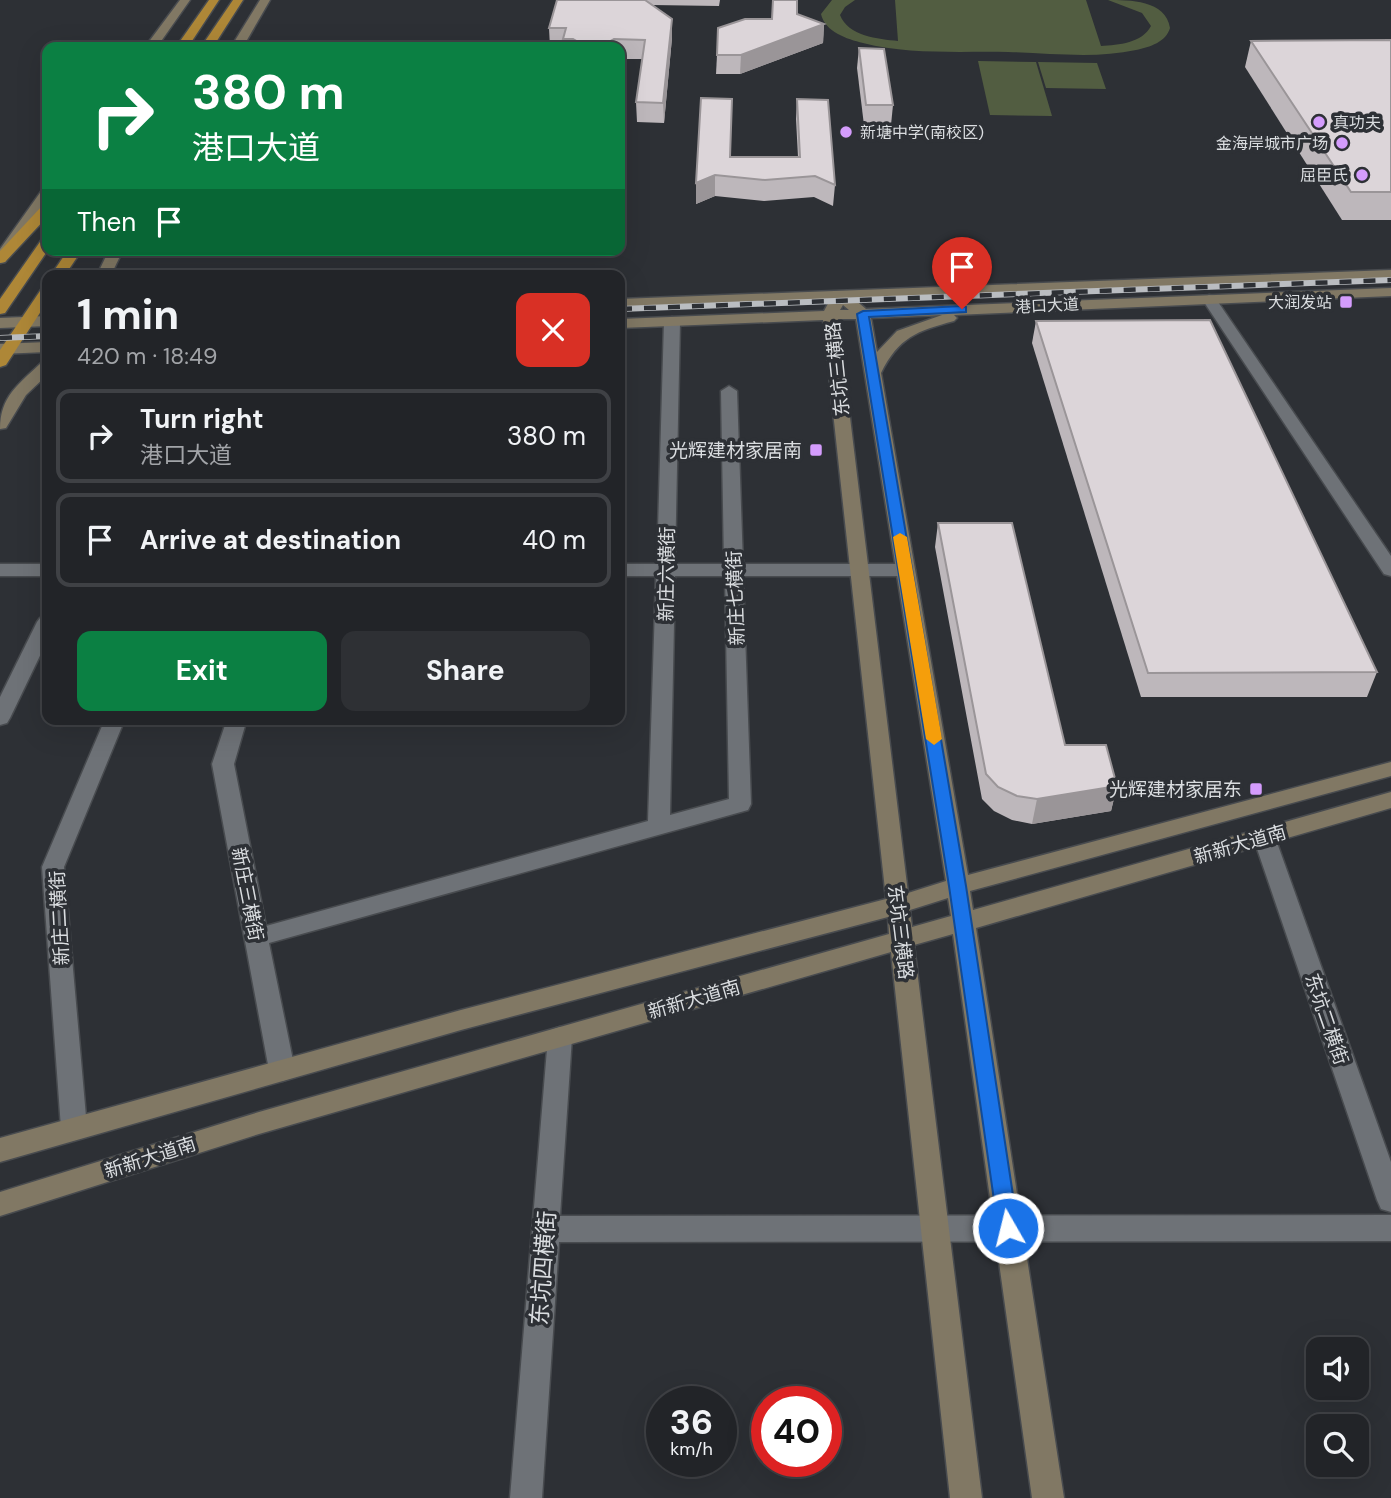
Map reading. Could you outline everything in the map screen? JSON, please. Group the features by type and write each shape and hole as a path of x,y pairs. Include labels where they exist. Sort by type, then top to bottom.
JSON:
{"highway":[{"path":"185,42 214,0"},
{"path":"210,42 238,0"},
{"path":"0,259 42,214"},
{"path":"0,310 42,249"},
{"path":"3,353 42,298"}],"street":[{"path":"155,42 185,0"},
{"path":"240,42 265,0"},
{"path":"0,259 42,200"},
{"name":"港口大道","path":"625,303 1391,274"},
{"name":"港口大道","path":"625,324 1391,292"},
{"name":"东坑三横路","path":"966,1498 830,315 840,295 863,314 958,886 1048,1498"},
{"path":"1209,299 1391,570"},
{"path":"873,373 884,349 895,338 927,324 986,308"},
{"path":"0,323 42,321"},
{"name":"新庄六横街","path":"659,827 672,322"},
{"path":"3,353 42,348"},
{"path":"0,425 25,386 42,371"},
{"name":"新庄七横街","path":"659,827 740,804 729,391"},
{"path":"0,570 42,570"},
{"path":"625,570 906,570"},
{"path":"0,718 42,632"},
{"name":"新庄二横街","path":"74,1128 53,867 112,725"},
{"name":"新庄三横街","path":"235,725 223,764 282,1070"},
{"name":"新新大道南","path":"0,1150 282,1070 898,905 958,886 1391,769"},
{"name":"新新大道南","path":"0,1205 259,1123 1391,800"},
{"path":"256,938 659,827"},
{"name":"东坑二横街","path":"1264,837 1391,1200"},
{"name":"东坑四横街","path":"526,1498 560,1037"},
{"path":"545,1229 1391,1228"}],"green space":[{"path":"832,0 855,0 845,7 840,15 850,28 864,35 898,41 895,0 1086,0 1101,46 1136,40 1151,26 1142,13 1108,0 1136,1 1154,7 1162,12 1170,28 1165,37 1152,45 1120,53 1072,55 917,51 881,47 838,34 827,26 821,14"},
{"path":"978,61 1036,62 1052,116 990,115"},
{"path":"1038,62 1097,63 1106,89 1046,88"}],"building":[{"path":"557,0 645,0 672,19 663,103 636,102 645,40 578,42 563,39 566,28 549,28"},
{"path":"773,0 797,0 797,14 824,24 741,55 717,55 718,28 745,19 772,19"},
{"name":"金海岸城市广场","path":"1391,40 1391,192 1351,192 1251,41"},
{"path":"859,48 884,49 893,105 866,105"},
{"path":"701,98 732,99 730,157 800,157 797,99 828,100 835,185 815,176 765,180 715,175 696,183"},
{"path":"1210,320 1377,672 1148,673 1036,321"},
{"path":"938,523 1012,523 1065,745 1106,745 1117,786 1037,799 1017,796 998,787 986,774"}],"railway":[{"path":"625,309 1391,280"},
{"path":"0,338 42,336"}],"slow traffic":[{"path":"900,537 934,739"}],"place":[{"name":"真功夫","path":"1319,122"},
{"name":"新塘中学(南校区)","path":"846,132"},
{"name":"金海岸城市广场","path":"1342,143"},
{"name":"屈臣氏","path":"1362,175"},
{"name":"大润发站","path":"1346,302"},
{"name":"光辉建材家居南","path":"816,450"},
{"name":"光辉建材家居东","path":"1256,789"}],"route":[{"path":"962,309 863,314 958,886 1008,1228"}]}
